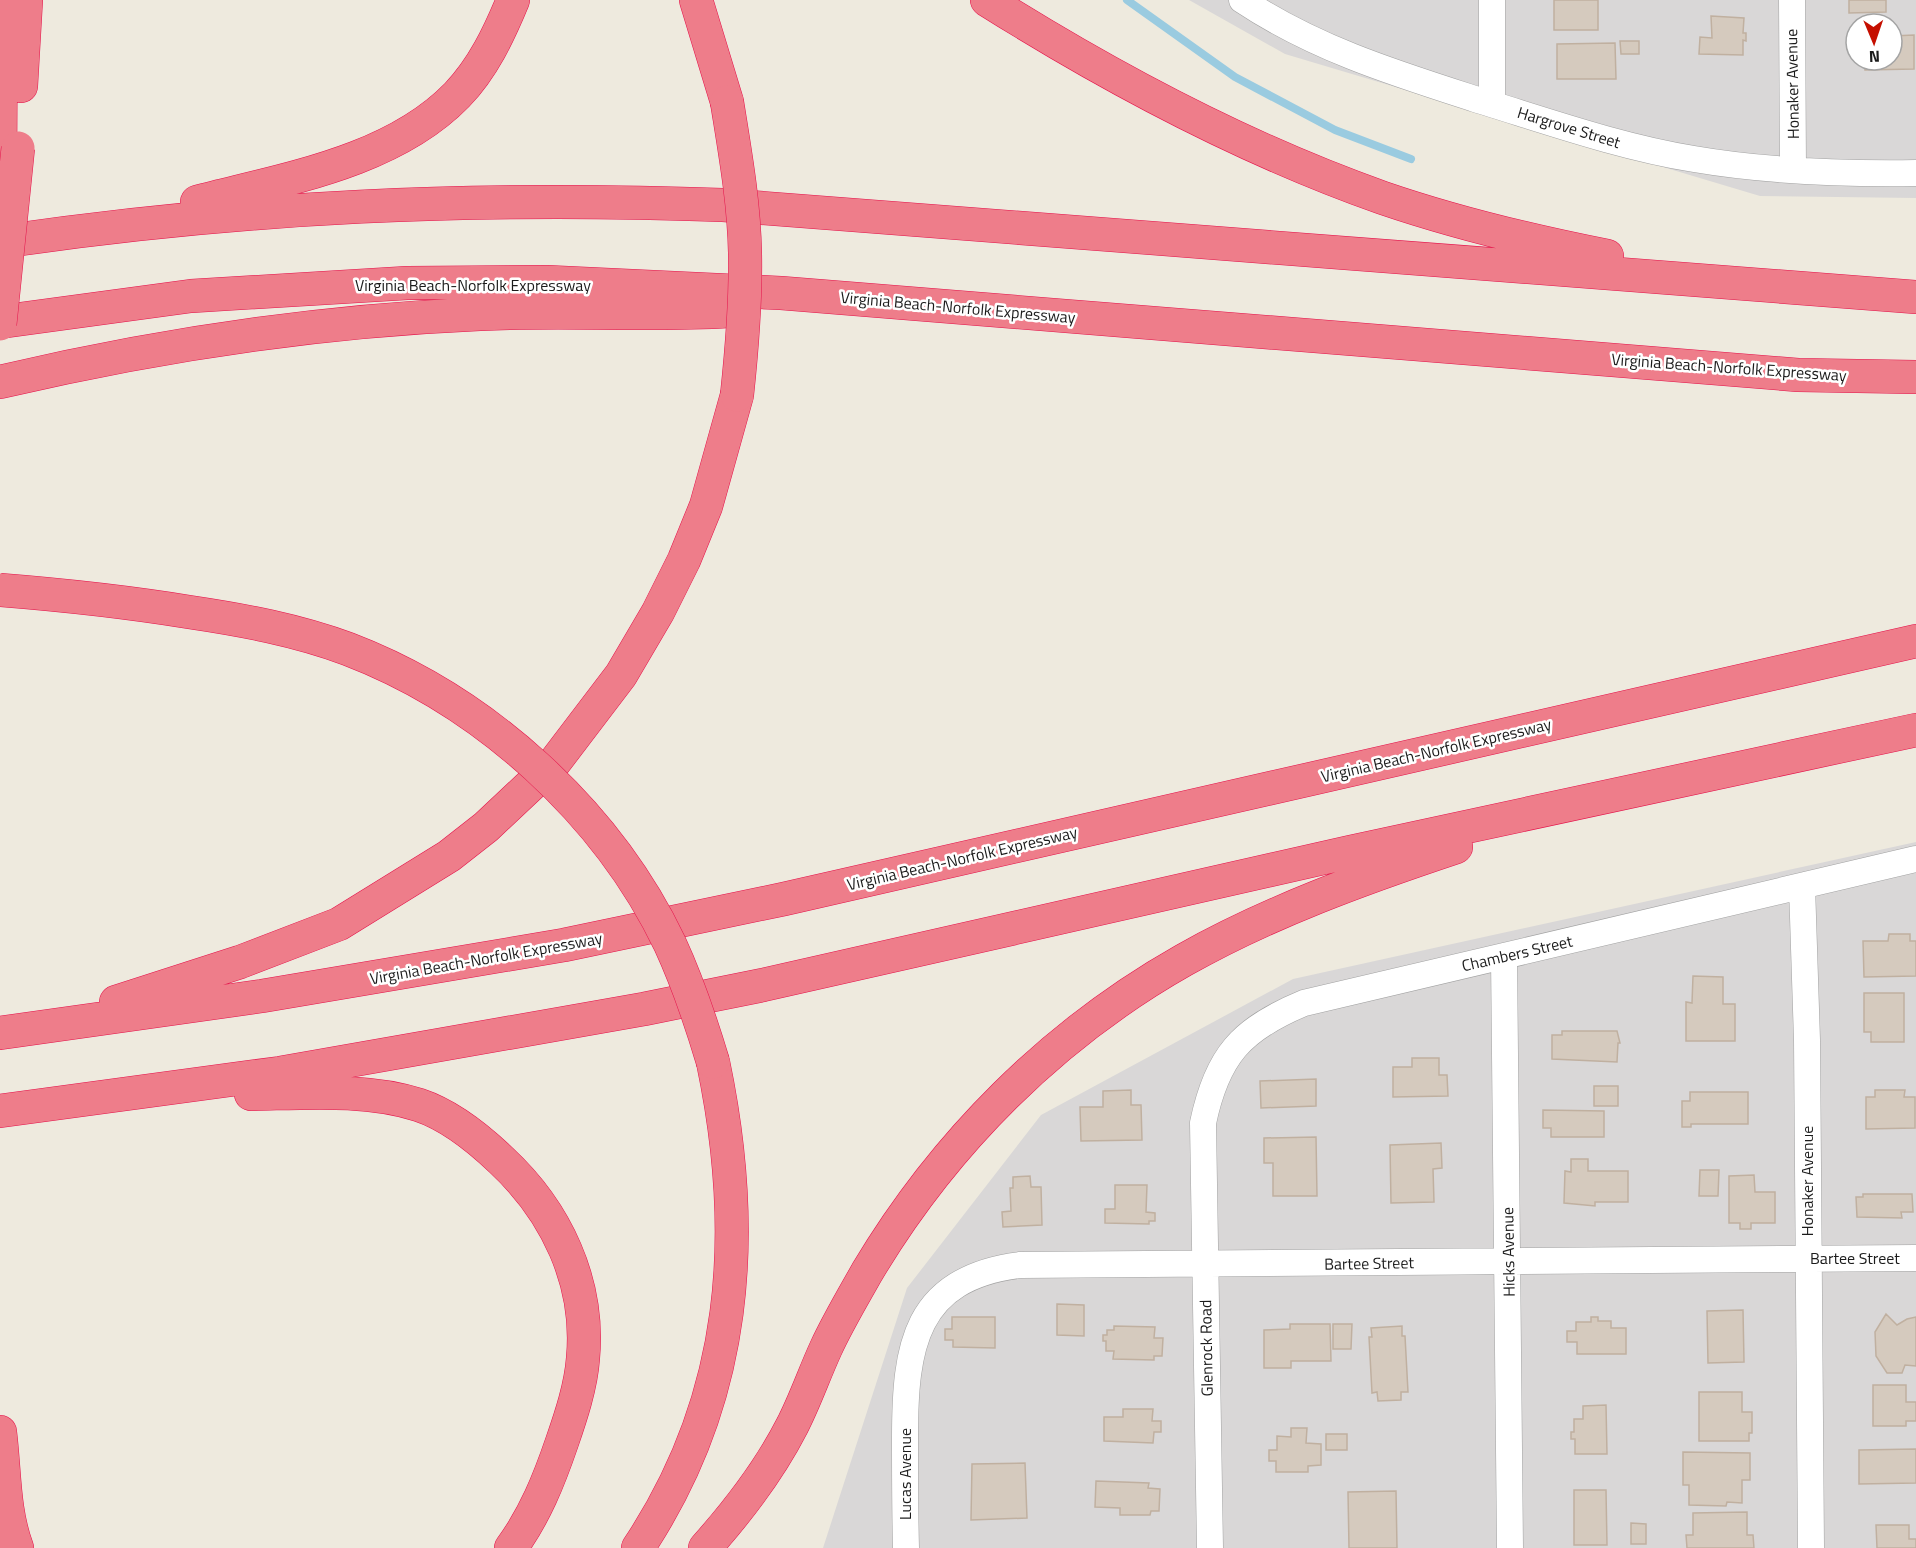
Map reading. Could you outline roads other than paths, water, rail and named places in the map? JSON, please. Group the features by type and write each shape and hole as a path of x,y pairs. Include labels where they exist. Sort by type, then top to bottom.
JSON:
{"highway":[{"path":"0,193 9,149 1,0"},
{"path":"0,323 9,149 26,0"},
{"path":"82,230 329,166 367,154 399,139 431,119 458,94 484,59 513,0"},
{"path":"32,1029 240,962 339,924 449,856 486,827 554,763 621,675 658,612 684,560 705,506 737,395 744,332 745,253 740,184 727,102 696,0"},
{"path":"987,0 1073,55 1269,153 1384,198 1500,232 1759,286"},
{"path":"0,242 82,230 317,207 454,201 617,201 723,205 1916,297"},
{"name":"Virginia Beach-Norfolk Expressway","path":"0,323 191,296 407,283 559,282 781,293 1798,375 1916,377"},
{"path":"0,382 160,350 245,336 364,322 481,314 724,311 881,302"},
{"path":"0,590 152,606 282,629 346,648 399,671 453,701 501,737 556,787 599,834 637,886 674,954 695,1005 713,1062 726,1127 734,1246 728,1308 717,1369 702,1417 679,1474 638,1548"},
{"name":"Virginia Beach-Norfolk Expressway","path":"0,1033 262,996 564,945 795,897 1916,641"},
{"path":"0,1111 61,1104 407,1052 644,1009 1916,730"},
{"path":"705,1548 765,1473 792,1425 827,1345 867,1272 918,1194 964,1137 1004,1095 1060,1045 1139,988 1245,929 1378,873 1605,797"},
{"path":"61,1104 226,1094 317,1093 382,1096 420,1105 449,1119 484,1143 517,1174 546,1210 567,1252 581,1303 584,1344 583,1361 570,1418 546,1488 511,1548"},
{"path":"0,1432 3,1485 9,1528 17,1548"}],"street":[{"name":"Hargrove Street","path":"1242,0 1274,21 1334,50 1397,74 1627,145 1695,159 1874,174 1916,173"},
{"path":"1491,0 1492,104"},
{"name":"Honaker Avenue","path":"1791,0 1793,168"},
{"name":"Chambers Street","path":"1203,1148 1203,1123 1209,1094 1224,1062 1246,1034 1274,1016 1304,1003 1916,859"},
{"name":"Honaker Avenue","path":"1803,886 1807,1052 1811,1548"},
{"name":"Hicks Avenue","path":"1504,956 1510,1548"},
{"name":"Glenrock Road","path":"1203,1148 1210,1548"},
{"name":"Bartee Street","path":"905,1399 910,1353 921,1324 947,1291 969,1277 994,1268 1020,1265 1204,1265 1807,1257 1916,1258"},
{"name":"Lucas Avenue","path":"905,1399 906,1548"}],"waterway":[{"path":"1127,0 1235,77 1335,130 1411,159"}]}
